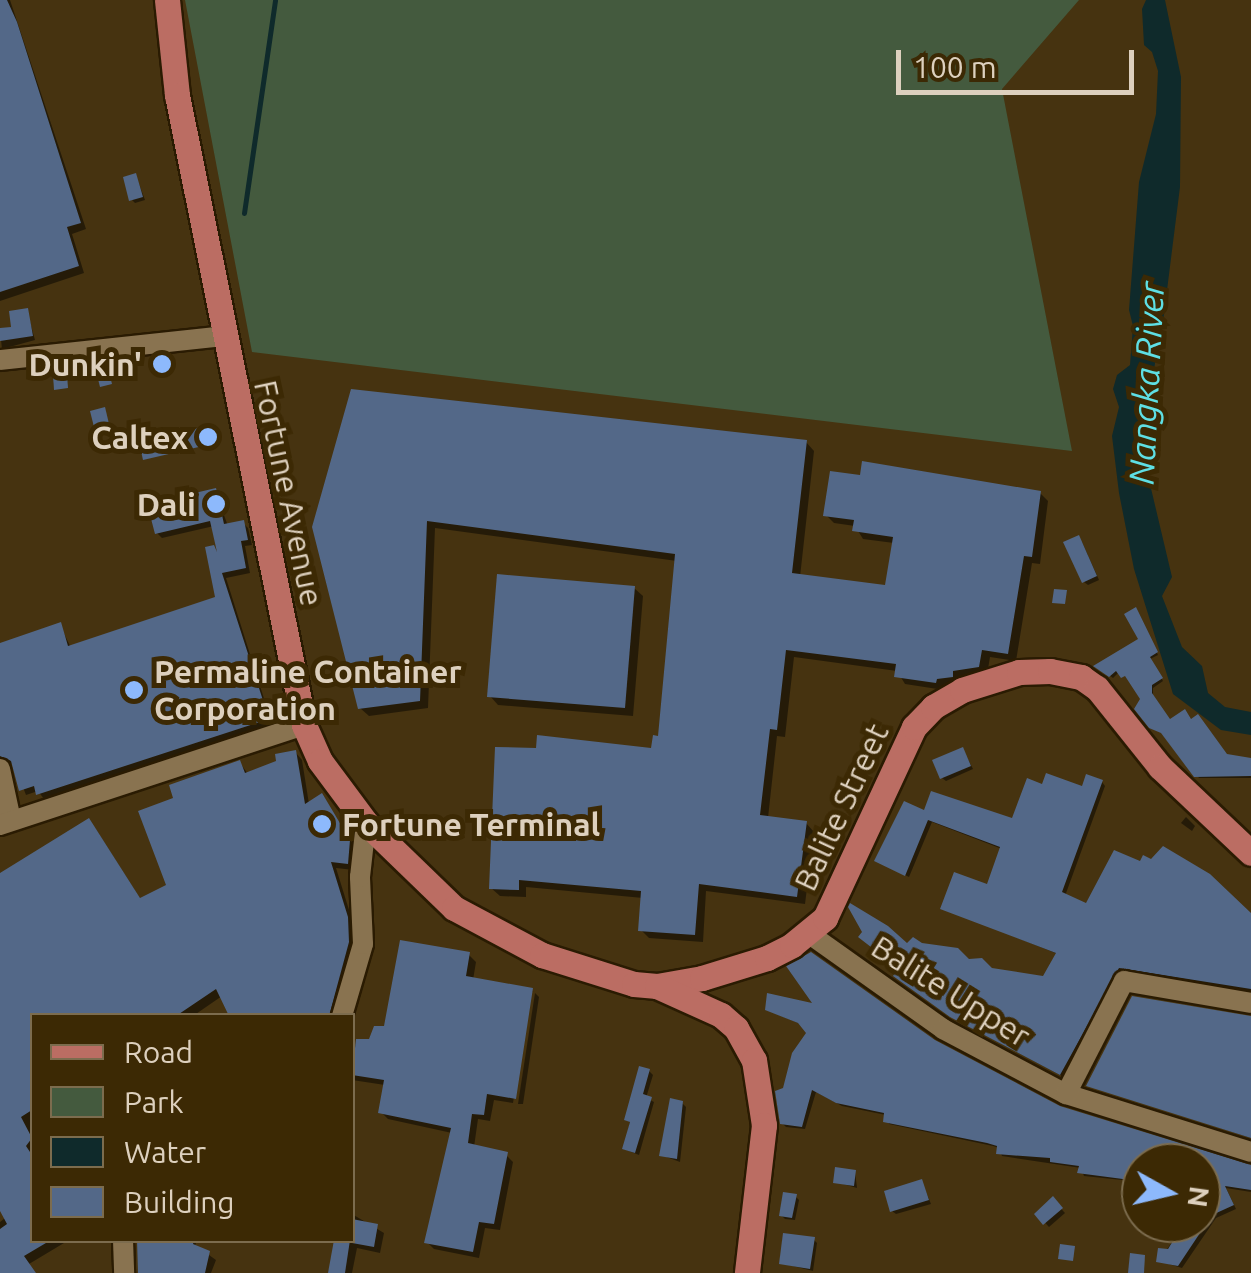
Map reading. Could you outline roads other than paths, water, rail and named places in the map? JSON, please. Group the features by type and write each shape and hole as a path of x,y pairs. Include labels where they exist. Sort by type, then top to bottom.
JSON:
{"main road":[{"name":"Fortune Avenue","path":"167,0 171,62 223,336 304,725 320,761 366,823 422,881 480,925 592,974 657,986"},
{"name":"Balite Street","path":"657,986 733,970 779,952 808,933 825,918 841,889 914,727 932,707 962,690 1019,672 1050,671 1081,678 1097,688 1160,766 1251,852"},
{"path":"657,986 721,1015 736,1028 754,1060 764,1124 747,1273"}],"street":[{"path":"0,360 223,336"},
{"path":"0,769 5,822 304,725"},
{"path":"343,1013 363,944 360,876 366,823"},
{"name":"Balite Upper","path":"808,933 943,1029 1066,1094 1251,1152"},
{"path":"1066,1094 1124,981 1251,1002"},
{"path":"123,1243 124,1273"}],"water":[{"name":"Nangka River","path":"1146,0 1165,0 1181,77 1180,187 1163,322 1143,426 1145,463 1172,577 1162,596 1182,647 1202,666 1208,693 1225,707 1251,712 1251,735 1221,730 1173,694 1134,569 1119,493 1112,436 1119,407 1113,389 1117,375 1130,365 1133,326 1129,310 1139,182 1156,114 1158,71 1152,52 1144,45 1142,9"}],"waterway":[{"path":"244,213 275,0"}],"place":[{"name":"Dunkin'","path":"162,364"},
{"name":"Caltex","path":"208,437"},
{"name":"Dali","path":"216,504"},
{"name":"Permaline Container Corporation","path":"134,690"},
{"name":"Fortune Terminal","path":"322,824"}]}
